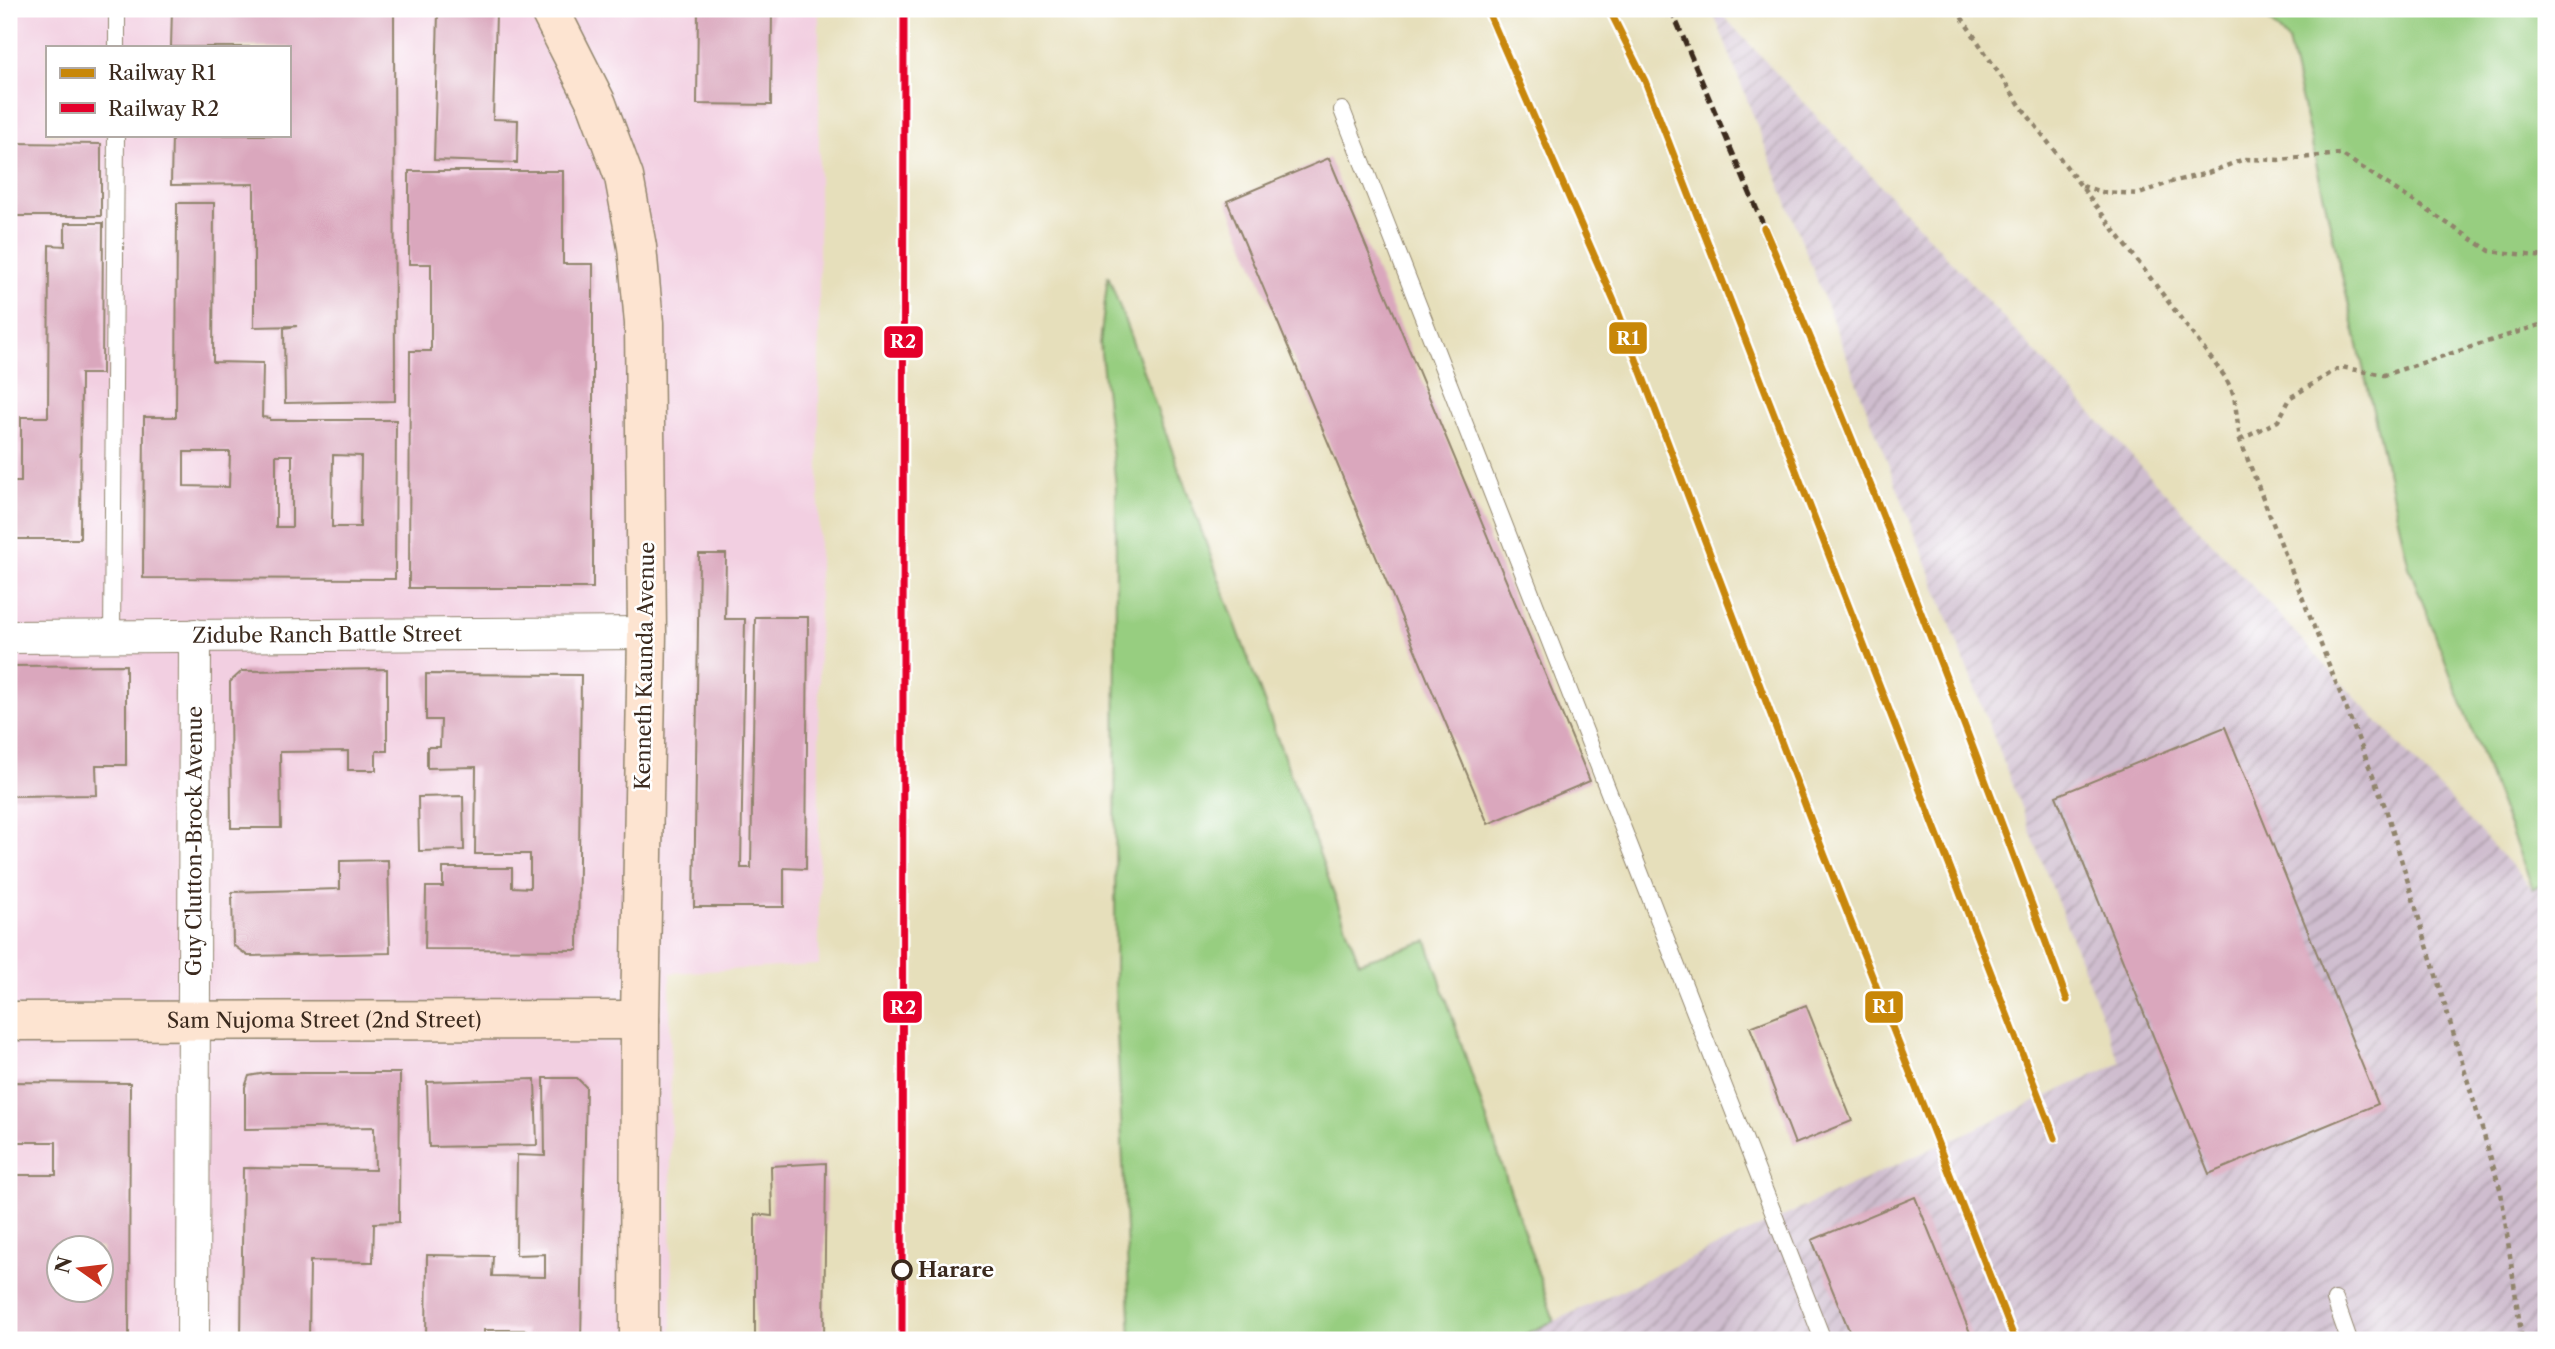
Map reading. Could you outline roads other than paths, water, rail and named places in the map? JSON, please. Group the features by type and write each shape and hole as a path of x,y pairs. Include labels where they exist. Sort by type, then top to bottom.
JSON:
{"main road":[{"name":"Kenneth Kaunda Avenue","path":"549,9 597,104 624,177 637,247 644,323 647,633 640,1020 639,1340"},
{"name":"Sam Nujoma Street (2nd Street)","path":"9,1021 640,1020"}],"street":[{"name":"Zidube Ranch Battle Street","path":"9,637 647,633"},
{"name":"Guy Clutton-Brock Avenue","path":"193,1340 195,635"}],"lane":[{"path":"117,9 117,46"},
{"path":"1342,110 1823,1340"},
{"path":"112,635 116,136"},
{"path":"2335,1300 2349,1340"}],"railway":[{"path":"902,1340 904,9"},
{"path":"1487,9 1614,301 1812,823 2015,1340"},
{"path":"1609,9 1645,81 2055,1138"},
{"path":"1671,9 1840,404 1990,787 2067,1000"}],"rail line":[{"name":"R2","path":"902,1340 904,9"},
{"name":"R1","path":"1487,9 1614,301 1812,823 2015,1340"},
{"name":"R1","path":"1609,9 1645,81 2055,1138"},
{"name":"R1","path":"1764,228 1921,612 2067,1000"}],"place":[{"name":"Harare","path":"902,1270"}]}
